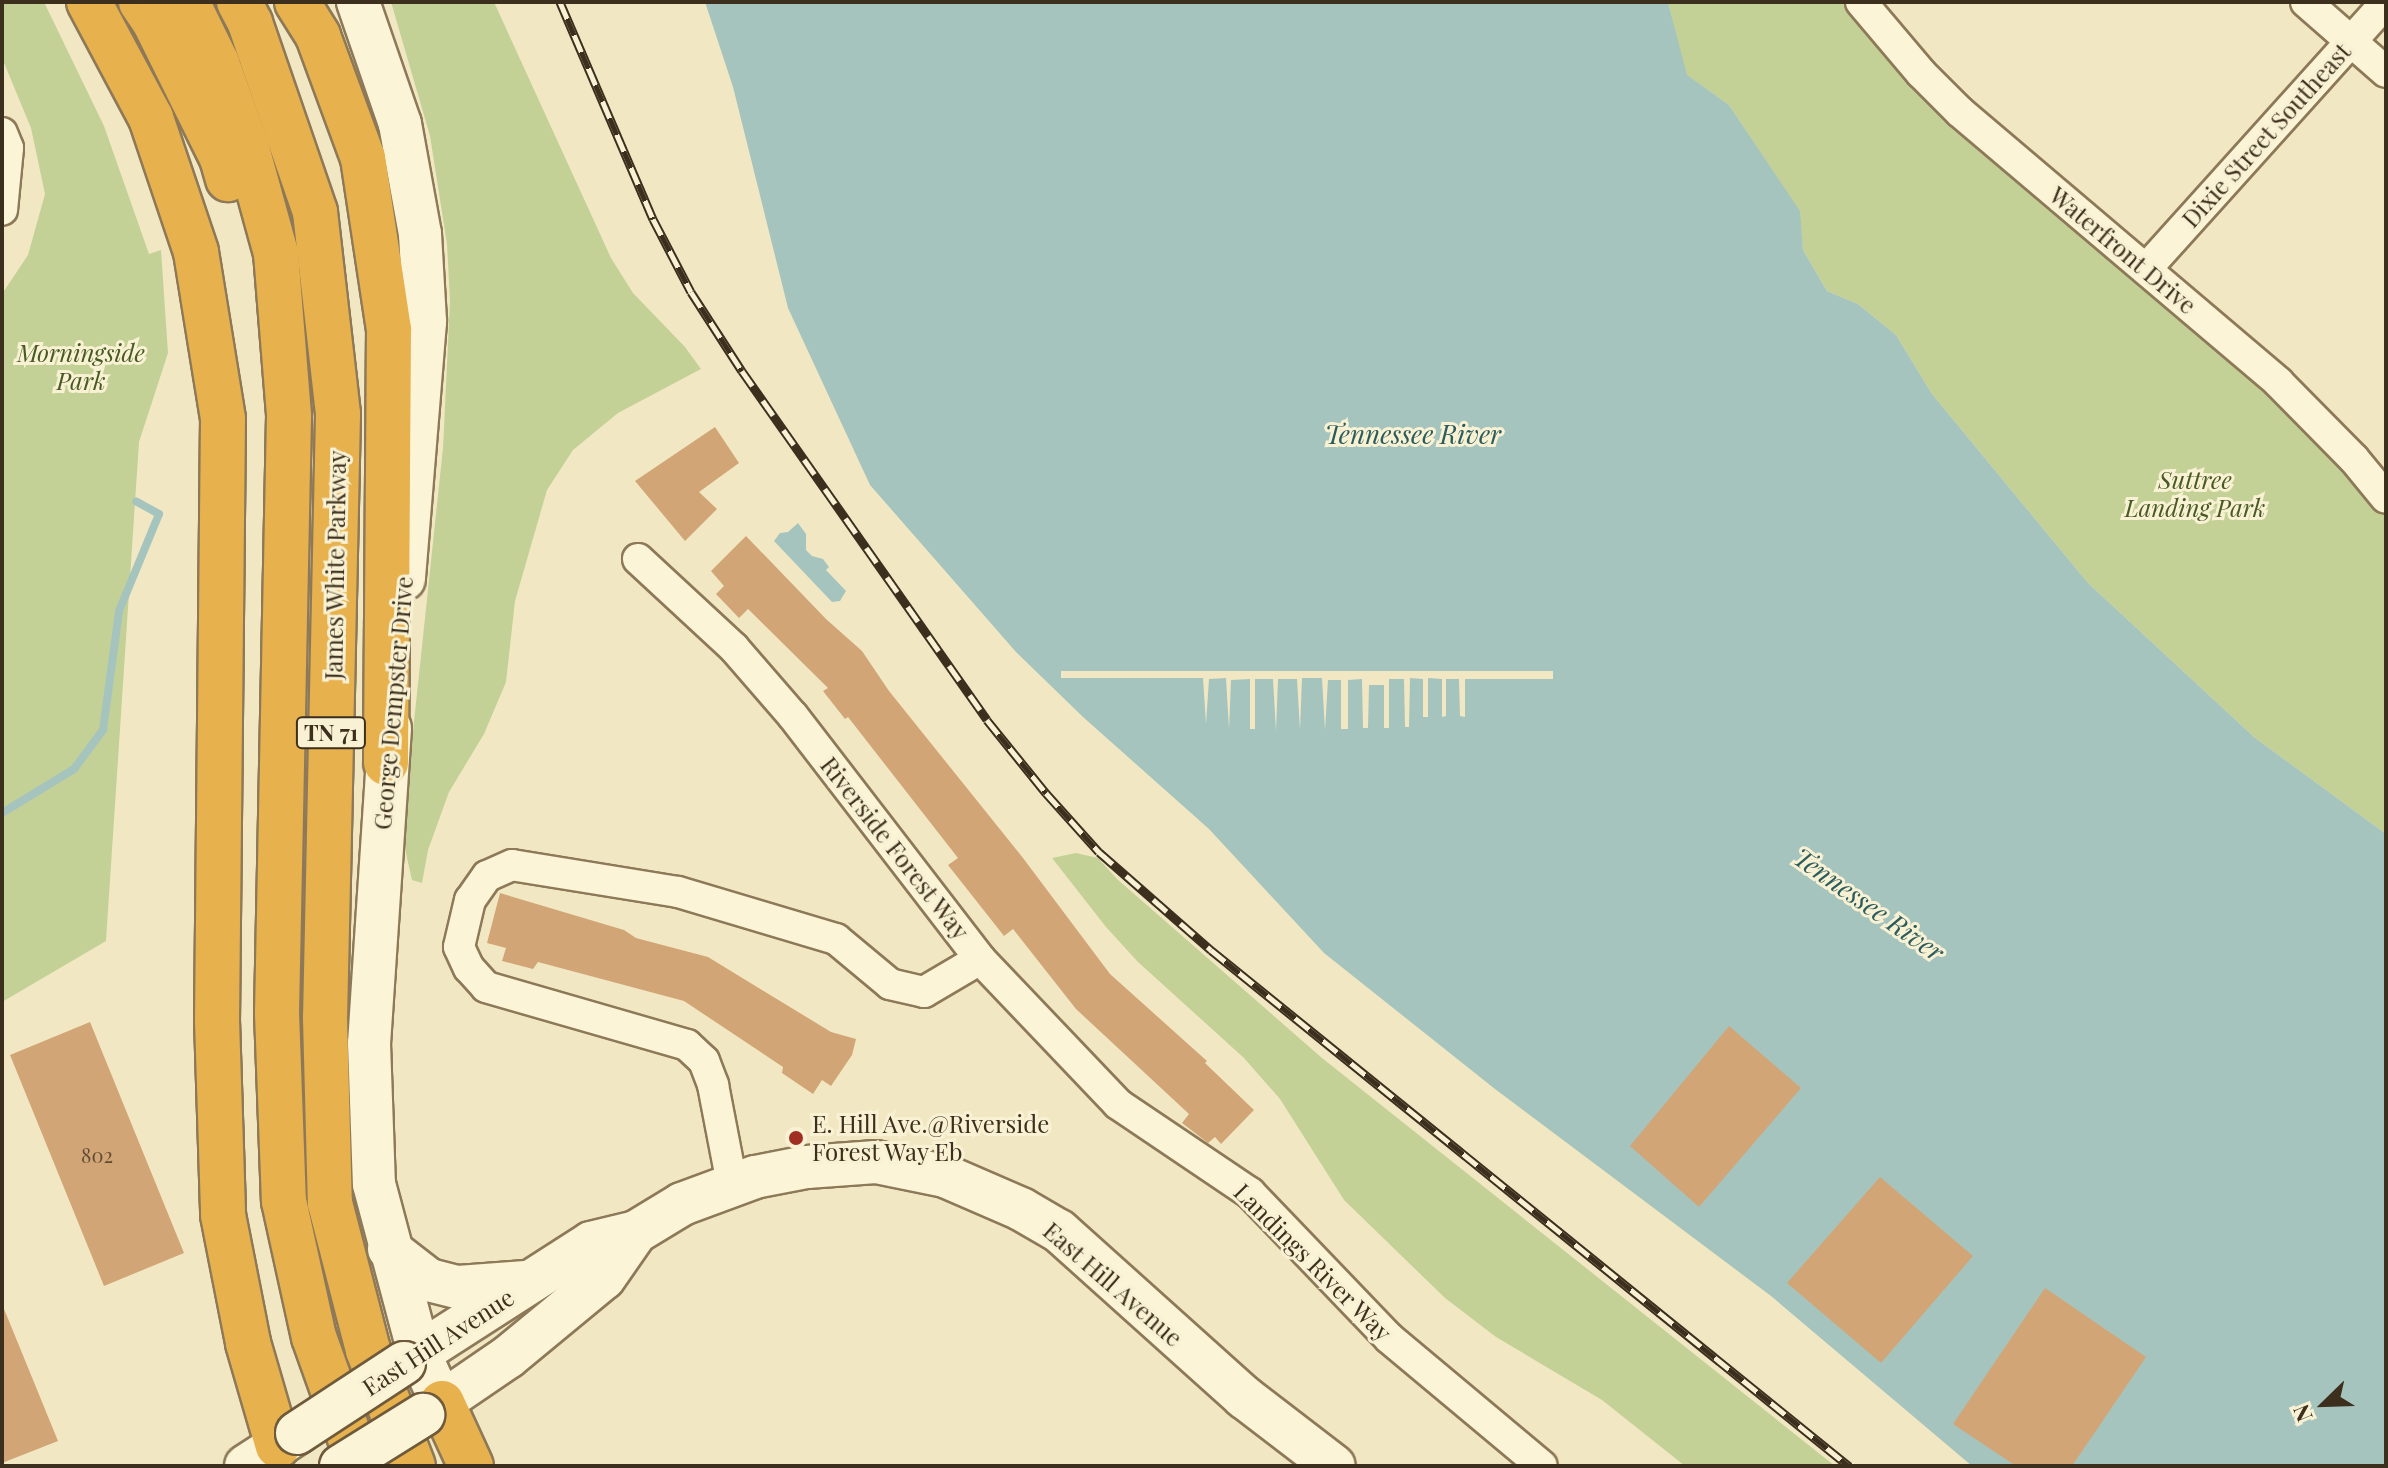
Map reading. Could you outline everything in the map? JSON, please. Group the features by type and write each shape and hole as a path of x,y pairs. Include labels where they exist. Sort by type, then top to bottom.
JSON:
{"highway":[{"path":"89,2 151,118 191,237 223,419 217,1020 223,1215 248,1343 277,1453"},
{"path":"141,2 154,21 222,158 289,416"},
{"name":"James White Parkway","path":"187,2 217,63 247,148 276,253 289,416 277,1013 284,1201 314,1337 360,1466"},
{"name":"James White Parkway","path":"239,2 250,23 315,212 338,414 325,1018 330,1203 368,1350 413,1466"},
{"path":"297,2 318,36 363,158 389,329 386,763"},
{"path":"432,1409 471,1466"}],"main road":[{"name":"George Dempster Drive","path":"358,2 400,124 420,234 425,322 419,419 386,763 369,1043 374,1184 412,1358 432,1409"},
{"name":"East Hill Avenue","path":"277,1453 412,1358 591,1243 636,1232 682,1204 732,1184 807,1167 876,1162 945,1176 1021,1209 1059,1231 1244,1397 1334,1466"},
{"name":"East Hill Avenue","path":"341,1466 508,1357 604,1278 636,1232"},
{"path":"389,1249 429,1280 458,1287 531,1281"}],"street":[{"name":"Waterfront Drive","path":"1861,2 1921,73 1960,112 2316,418 2386,498"},
{"path":"2306,2 2386,72"},
{"name":"Dixie Street Southeast","path":"2146,269 2386,2"},
{"path":"2,133 8,148 2,210"},
{"name":"Riverside Forest Way","path":"638,559 734,648 793,716 980,959 924,992 890,984 836,939 678,892 512,865 487,876 470,900 459,947 469,968 486,987 687,1045 704,1061 713,1085 732,1184"},
{"name":"Landings River Way","path":"980,959 1118,1104 1250,1193 1389,1338 1542,1466"}],"green space":[{"name":"Morningside Park","path":"2,2 44,2 104,126 149,254 161,250 168,353 139,442 106,941 2,1002 2,294 28,255 45,194 31,128 2,58"},
{"path":"391,2 494,2 611,258 633,293 685,347 701,369 618,413 573,450 547,490 515,601 506,682 484,734 449,792 428,850 422,883 412,880 405,849 413,731 443,448 450,301 447,244 430,136"},
{"name":"Suttree Landing Park","path":"1668,2 1861,2 2386,498 2386,834 2254,737 2088,583 1932,394 1896,335 1858,304 1827,291 1803,250 1799,211 1729,105 1686,75"},
{"path":"1076,853 1098,858 1117,879 1322,1058 1835,1466 1685,1466 1602,1400 1496,1337 1445,1298 1344,1200 1280,1099 1244,1058 1138,962 1052,858"}],"water":[{"name":"Tennessee River","path":"705,2 1668,2 1687,75 1729,105 1800,211 1803,250 1827,291 1858,304 1896,335 1932,394 2088,583 2254,737 2386,834 2386,1466 1972,1466 1771,1296 1495,1089 1324,953 1209,829 1083,717 1016,652 870,485 788,308 733,87"},
{"path":"798,523 806,534 806,550 812,556 823,559 829,567 826,570 846,591 840,601 832,602 774,541 780,533 788,532"}],"pier":[{"path":"1061,671 1553,671 1553,679 1465,679 1465,717 1460,716 1459,679 1446,679 1446,716 1442,717 1442,679 1428,678 1428,717 1423,717 1423,679 1410,678 1409,727 1405,727 1404,679 1389,679 1389,728 1384,728 1384,685 1369,685 1368,728 1363,728 1362,679 1348,680 1348,729 1341,729 1341,680 1328,680 1325,730 1322,678 1302,678 1300,730 1297,679 1278,679 1276,731 1273,679 1255,679 1255,729 1250,729 1250,679 1231,680 1229,729 1226,678 1209,679 1206,724 1203,678 1061,678"}],"building":[{"path":"715,427 739,463 699,492 717,509 685,541 635,481"},
{"path":"746,536 826,619 862,651 889,691 1023,858 1110,974 1207,1061 1205,1063 1254,1110 1221,1144 1215,1137 1208,1143 1182,1123 1189,1114 1076,1009 1013,929 1004,936 948,865 958,858 848,717 845,719 823,691 828,688 748,609 739,618 716,594 724,586 711,571"},
{"path":"500,893 624,930 636,938 708,957 831,1032 856,1039 852,1055 831,1086 822,1080 813,1094 782,1073 783,1067 684,1001 538,962 533,969 502,961 506,948 487,943"},
{"path":"90,1022 184,1253 104,1286 10,1055"},
{"path":"1729,1026 1801,1088 1699,1207 1630,1146"},
{"path":"1880,1177 1973,1256 1881,1363 1787,1283"},
{"path":"2045,1288 2146,1357 2072,1466 2016,1466 1953,1424"},
{"path":"2,1304 58,1441 2,1463"}],"waterway":[{"path":"2,813 74,769 103,730 119,611 159,514 136,501"}],"railway":[{"path":"560,2 653,219 691,292 742,371 987,720 1046,793 1099,852 1211,950 1849,1466"}],"place":[{"name":"E. Hill Ave.@Riverside Forest Way Eb","path":"796,1138"}]}
